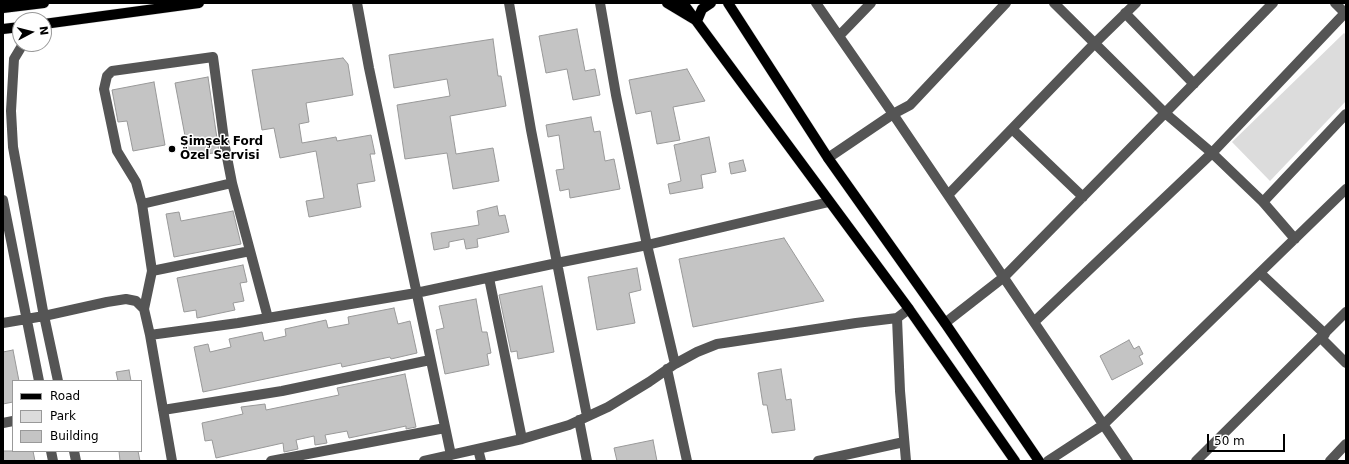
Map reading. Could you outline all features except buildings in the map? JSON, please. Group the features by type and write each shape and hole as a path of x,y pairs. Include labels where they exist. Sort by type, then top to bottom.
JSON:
{"main road":[{"path":"8,6 44,3"},
{"path":"52,23 199,3"},
{"path":"667,3 697,21"},
{"path":"683,3 909,309 1015,461"},
{"path":"697,21 699,13 702,9 711,3"},
{"path":"728,3 828,158 945,323 1039,461"}],"street":[{"path":"357,3 369,68 451,455"},
{"path":"509,3 531,130 557,263 583,418 587,461"},
{"path":"600,3 616,96 671,367 687,461"},
{"path":"816,3 1128,461"},
{"path":"839,36 871,3"},
{"path":"828,158 910,104 1006,3"},
{"path":"1054,3 1165,113 1212,152 1263,202 1295,239"},
{"path":"948,195 1095,43 1136,3"},
{"path":"945,323 1004,277 1274,3"},
{"path":"1034,322 1212,152 1345,13 1335,3"},
{"path":"1125,14 1194,84"},
{"path":"18,52 14,59 11,103 13,147 44,316 58,380"},
{"path":"172,461 144,309 152,271 142,204 136,182 117,150 104,89 107,76 112,71 213,57 225,147 232,183 268,318"},
{"path":"3,89 6,91 11,103"},
{"path":"1263,202 1346,114"},
{"path":"1012,129 1083,197"},
{"path":"142,204 232,183"},
{"path":"1048,461 1104,424 1346,189"},
{"path":"3,200 28,319 39,380"},
{"path":"150,335 268,318 416,293 647,245 829,202"},
{"path":"152,271 250,252"},
{"path":"1260,273 1323,336 1346,363"},
{"path":"489,278 522,438"},
{"path":"3,323 44,316 107,302 126,300 136,301 144,309"},
{"path":"424,461 478,449 569,425 608,407 671,367 697,352 717,344 897,318 909,309"},
{"path":"1196,461 1346,312"},
{"path":"897,318 900,391 906,461"},
{"path":"163,410 282,391 430,360"},
{"path":"271,461 445,428"},
{"path":"818,461 904,442"},
{"path":"1330,461 1346,444"},
{"path":"478,449 481,461"}],"green space":[{"path":"1344,33 1346,35 1346,101 1270,181 1232,142"}],"place":[{"name":"Şimşek Ford Özel Servisi","path":"172,149"}]}
